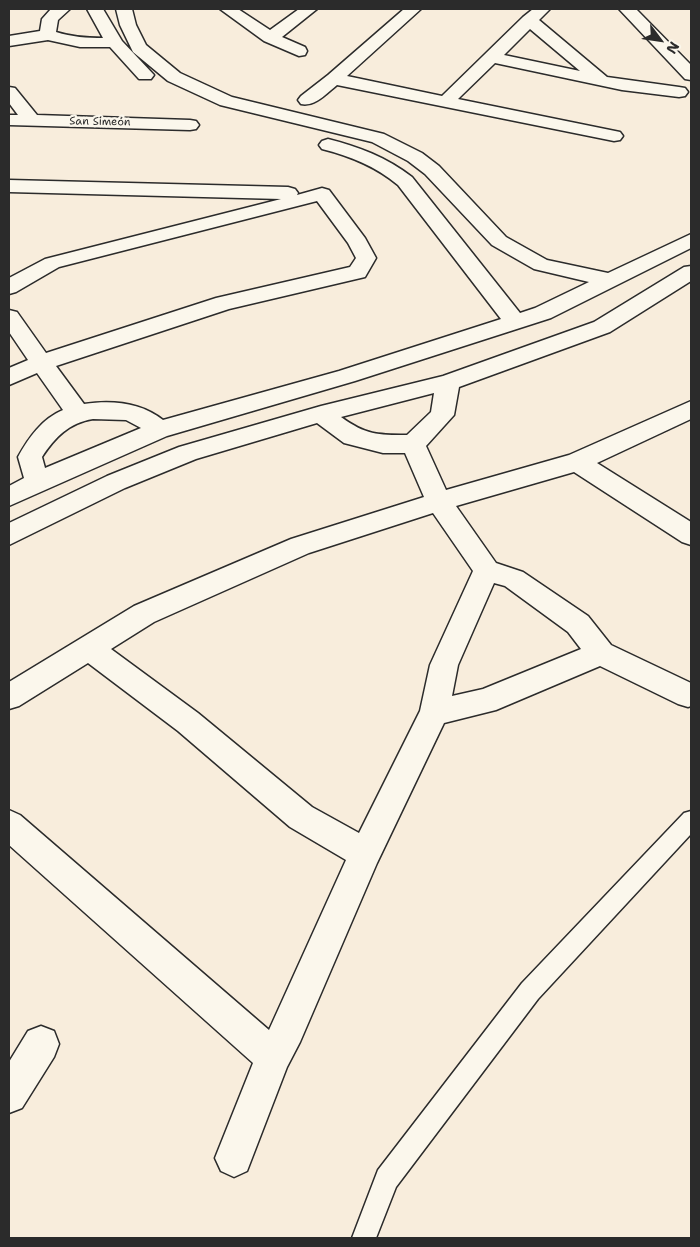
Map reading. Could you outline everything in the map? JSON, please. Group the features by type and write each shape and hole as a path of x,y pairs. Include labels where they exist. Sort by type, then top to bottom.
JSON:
{"street":[{"path":"48,31 51,15 62,9"},
{"path":"95,9 113,42 124,56 157,86 204,110 237,121"},
{"path":"124,9 128,25 139,48 174,77 226,101 378,138 415,157 432,170 500,241 541,265 611,280"},
{"path":"228,9 270,38 299,51"},
{"path":"270,38 309,9"},
{"path":"307,100 334,79 413,9"},
{"path":"445,102 542,9"},
{"path":"627,9 691,75"},
{"path":"529,20 602,81"},
{"path":"9,40 48,31"},
{"path":"9,33 48,31 76,43 113,42"},
{"path":"491,56 675,98 691,80"},
{"path":"334,79 614,136"},
{"path":"9,92 32,121"},
{"name":"San Simeón","path":"9,120 190,125"},
{"path":"313,141 362,153 388,167 405,181 515,322"},
{"path":"388,167 415,157"},
{"path":"9,186 322,194"},
{"path":"9,263 52,262 322,194"},
{"path":"9,376 27,352 358,272 366,258 358,242 322,194"},
{"path":"9,497 37,482 160,430 347,376 543,313 691,240"},
{"path":"9,287 52,262"},
{"path":"9,535 116,482 188,453 321,414 448,382 602,327 691,272"},
{"path":"9,317 27,352 77,412"},
{"path":"321,414 352,437 383,444 413,444 442,414 448,382"},
{"path":"9,698 144,614 300,546 439,502 577,462 691,409"},
{"path":"37,482 30,456 52,426 77,412 122,411 139,415 160,430"},
{"path":"413,444 439,502 487,570 514,579 578,624 601,653 688,695"},
{"path":"577,462 691,535"},
{"path":"234,1158 273,1057 288,1030 365,854 434,712 444,665 487,570"},
{"path":"89,648 188,722 301,817 365,854"},
{"path":"434,712 486,702 601,653"},
{"path":"9,825 273,1057"},
{"path":"9,1095 41,1044"}],"lane":[{"path":"364,1238 387,1179 530,991 691,820"}]}
